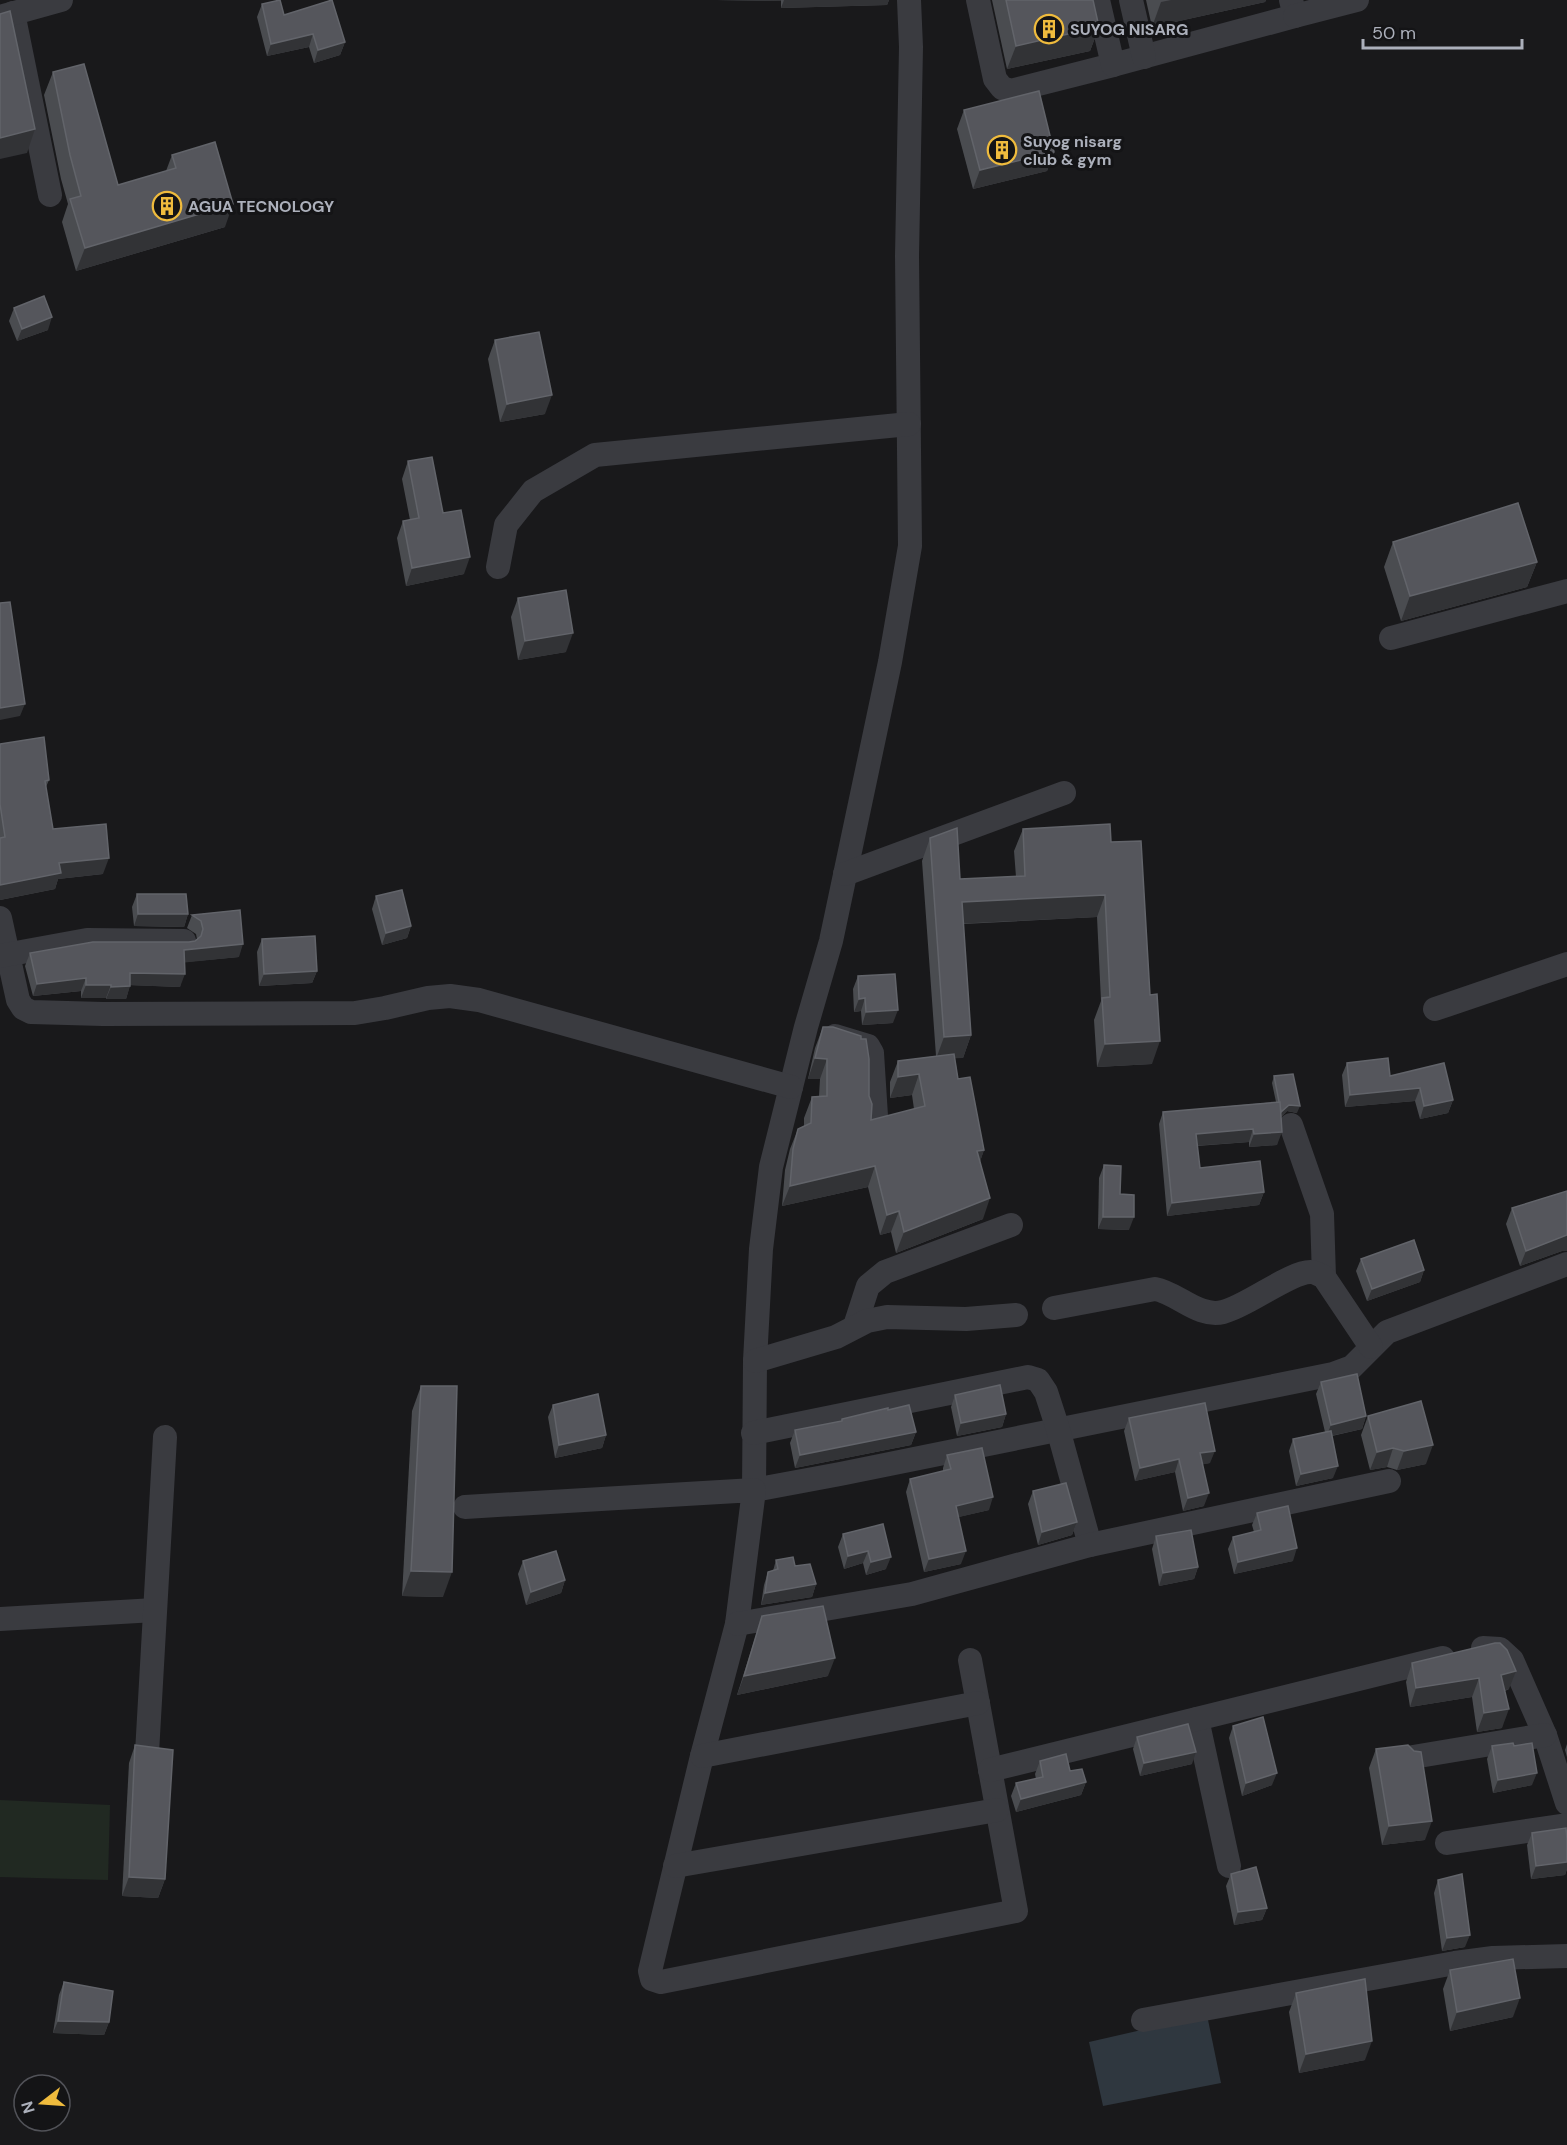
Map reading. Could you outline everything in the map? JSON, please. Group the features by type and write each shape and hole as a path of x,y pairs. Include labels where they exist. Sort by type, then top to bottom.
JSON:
{"street":[{"path":"50,195 6,15 61,0"},
{"path":"909,0 912,47 907,256 910,546 890,662 846,874 831,941 806,1027 771,1167 761,1249 755,1361 754,1490 737,1624 675,1866 650,1971 652,1979 661,1982 1016,1911 970,1660"},
{"path":"978,0 995,79 1002,88 1011,91 1144,57 1293,8 1350,1"},
{"path":"1098,0 1113,66"},
{"path":"1131,0 1144,57"},
{"path":"498,567 506,525 532,491 596,455 909,424"},
{"path":"1391,638 1567,591"},
{"path":"846,874 1064,793"},
{"path":"0,918 4,955 18,1000 23,1008 31,1012 355,1013 428,998 450,996 479,1000 791,1087"},
{"path":"4,955 87,940 184,941"},
{"path":"1436,1009 1567,964"},
{"path":"806,1027 868,1046 874,1063 876,1116"},
{"path":"1291,1125 1322,1214 1323,1277"},
{"path":"855,1326 868,1286 885,1272 1011,1225"},
{"path":"465,1507 754,1490 1333,1374 1352,1367 1387,1332 1567,1264"},
{"path":"1054,1308 1155,1289 1166,1291 1209,1313 1223,1312 1300,1274 1313,1271 1323,1277 1371,1347"},
{"path":"755,1361 836,1336 867,1321 887,1317 966,1319 1016,1315"},
{"path":"753,1433 1028,1377 1038,1380 1046,1392 1058,1429 1090,1545"},
{"path":"147,1753 165,1437"},
{"path":"737,1624 912,1594 1090,1545 1389,1481"},
{"path":"0,1619 155,1610"},
{"path":"990,1770 1487,1647 1500,1649 1512,1660 1545,1735 1567,1803"},
{"path":"702,1756 978,1703"},
{"path":"1197,1719 1229,1866"},
{"path":"1413,1758 1545,1735"},
{"path":"675,1866 997,1810"},
{"path":"1447,1843 1567,1825"},
{"path":"1143,2020 1455,1963 1493,1958 1567,1956"}],"shaded area":[{"path":"0,1800 110,1805 108,1880 0,1877"},
{"path":"1207,2015 1221,2083 1103,2106 1089,2042"}],"building":[{"path":"280,0 284,15 332,0 345,42 318,50 313,34 271,44 262,4"},
{"path":"1006,0 1093,0 1099,27 1016,46"},
{"path":"10,11 35,129 0,138 0,14"},
{"path":"84,64 118,185 176,168 172,155 215,142 233,204 85,248 70,199 81,196 53,72"},
{"name":"Suyog nisarg club & gym","path":"1039,91 1054,152 980,170 964,110"},
{"path":"44,296 52,317 22,329 14,308"},
{"path":"539,332 552,395 507,404 495,340"},
{"path":"432,457 443,513 461,510 470,557 412,568 403,521 419,518 408,461"},
{"path":"1518,503 1537,562 1410,596 1393,542"},
{"path":"566,590 573,633 525,641 518,598"},
{"path":"10,602 25,704 0,708 0,603"},
{"path":"44,737 49,780 45,781 53,829 106,824 109,858 59,863 61,873 0,885 0,838 5,837 0,804 0,744"},
{"path":"1110,824 1111,842 1141,841 1150,995 1157,994 1160,1041 1105,1044 1102,998 1110,997 1105,895 962,902 971,1035 944,1037 930,838 957,828 960,879 1025,876 1023,829"},
{"path":"402,890 411,926 386,933 376,896"},
{"path":"137,894 186,894 188,914 138,914"},
{"path":"240,910 243,944 184,950 185,974 130,973 130,986 86,985 86,978 37,984 30,953 93,942 195,941 201,936 203,929 201,921 192,915"},
{"path":"315,936 317,971 264,974 262,939"},
{"path":"895,974 898,1010 866,1012 865,998 859,999 858,976"},
{"path":"823,1027 833,1027 866,1039 869,1059 869,1096 872,1104 871,1120 925,1106 919,1074 898,1077 898,1061 954,1054 958,1079 970,1077 984,1150 977,1151 990,1198 904,1232 899,1211 887,1215 875,1166 790,1186 793,1149 798,1129 811,1123 812,1097 827,1096 827,1059 815,1058"},
{"path":"1388,1058 1390,1076 1444,1063 1453,1100 1424,1106 1420,1088 1350,1095 1347,1063"},
{"path":"1293,1074 1300,1106 1289,1105 1281,1112 1274,1076"},
{"path":"1280,1102 1282,1132 1254,1134 1253,1129 1196,1134 1200,1168 1260,1161 1264,1192 1172,1203 1163,1112"},
{"path":"1104,1165 1121,1166 1120,1194 1134,1195 1134,1217 1103,1217"},
{"path":"1567,1191 1567,1235 1526,1251 1512,1208"},
{"path":"1414,1240 1424,1270 1372,1289 1361,1259"},
{"path":"1357,1374 1366,1416 1331,1425 1321,1382"},
{"path":"1000,1385 1006,1414 961,1423 955,1395"},
{"path":"421,1386 457,1386 452,1572 411,1571"},
{"path":"598,1394 606,1435 559,1445 553,1405"},
{"path":"1421,1401 1433,1445 1404,1451 1393,1448 1377,1452 1368,1416"},
{"path":"1205,1403 1215,1451 1200,1453 1209,1493 1188,1498 1179,1459 1140,1468 1129,1418"},
{"path":"909,1405 916,1432 800,1455 795,1430"},
{"path":"1331,1431 1338,1466 1301,1474 1293,1439"},
{"path":"982,1448 993,1497 956,1506 966,1551 929,1559 910,1479 951,1469 947,1455"},
{"path":"1066,1483 1077,1522 1042,1532 1033,1491"},
{"path":"1288,1506 1297,1548 1238,1562 1233,1537 1261,1530 1257,1513"},
{"path":"883,1524 891,1557 871,1562 868,1551 848,1556 843,1534"},
{"path":"1191,1530 1198,1567 1163,1573 1156,1536"},
{"path":"556,1551 565,1580 531,1592 523,1561"},
{"path":"793,1557 795,1566 810,1564 816,1584 765,1593 768,1572 778,1569 776,1560"},
{"path":"823,1606 835,1658 744,1676 762,1616"},
{"path":"1500,1643 1507,1650 1516,1671 1501,1675 1509,1709 1484,1713 1479,1678 1416,1688 1412,1663"},
{"path":"1263,1717 1277,1773 1246,1783 1233,1726"},
{"path":"1188,1724 1196,1752 1144,1763 1137,1737"},
{"path":"1513,1743 1514,1746 1532,1743 1537,1773 1498,1780 1492,1746"},
{"path":"135,1745 173,1750 165,1879 129,1877"},
{"path":"1408,1745 1414,1751 1421,1752 1432,1821 1389,1826 1376,1749"},
{"path":"1066,1754 1070,1771 1082,1769 1086,1782 1021,1799 1016,1783 1043,1777 1040,1761"},
{"path":"1566,1828 1567,1862 1536,1866 1532,1833"},
{"path":"1256,1867 1267,1908 1238,1912 1231,1874"},
{"path":"1462,1874 1470,1935 1447,1938 1438,1880"},
{"path":"1513,1959 1520,1998 1457,2012 1450,1970"},
{"path":"1365,1979 1372,2041 1306,2054 1296,1993"},
{"path":"64,1982 113,1991 109,2022 58,2021"}],"place":[{"name":"SUYOG NISARG","path":"1049,29"},
{"name":"Suyog nisarg club & gym","path":"1002,150"},
{"name":"AGUA TECNOLOGY","path":"167,206"}]}
